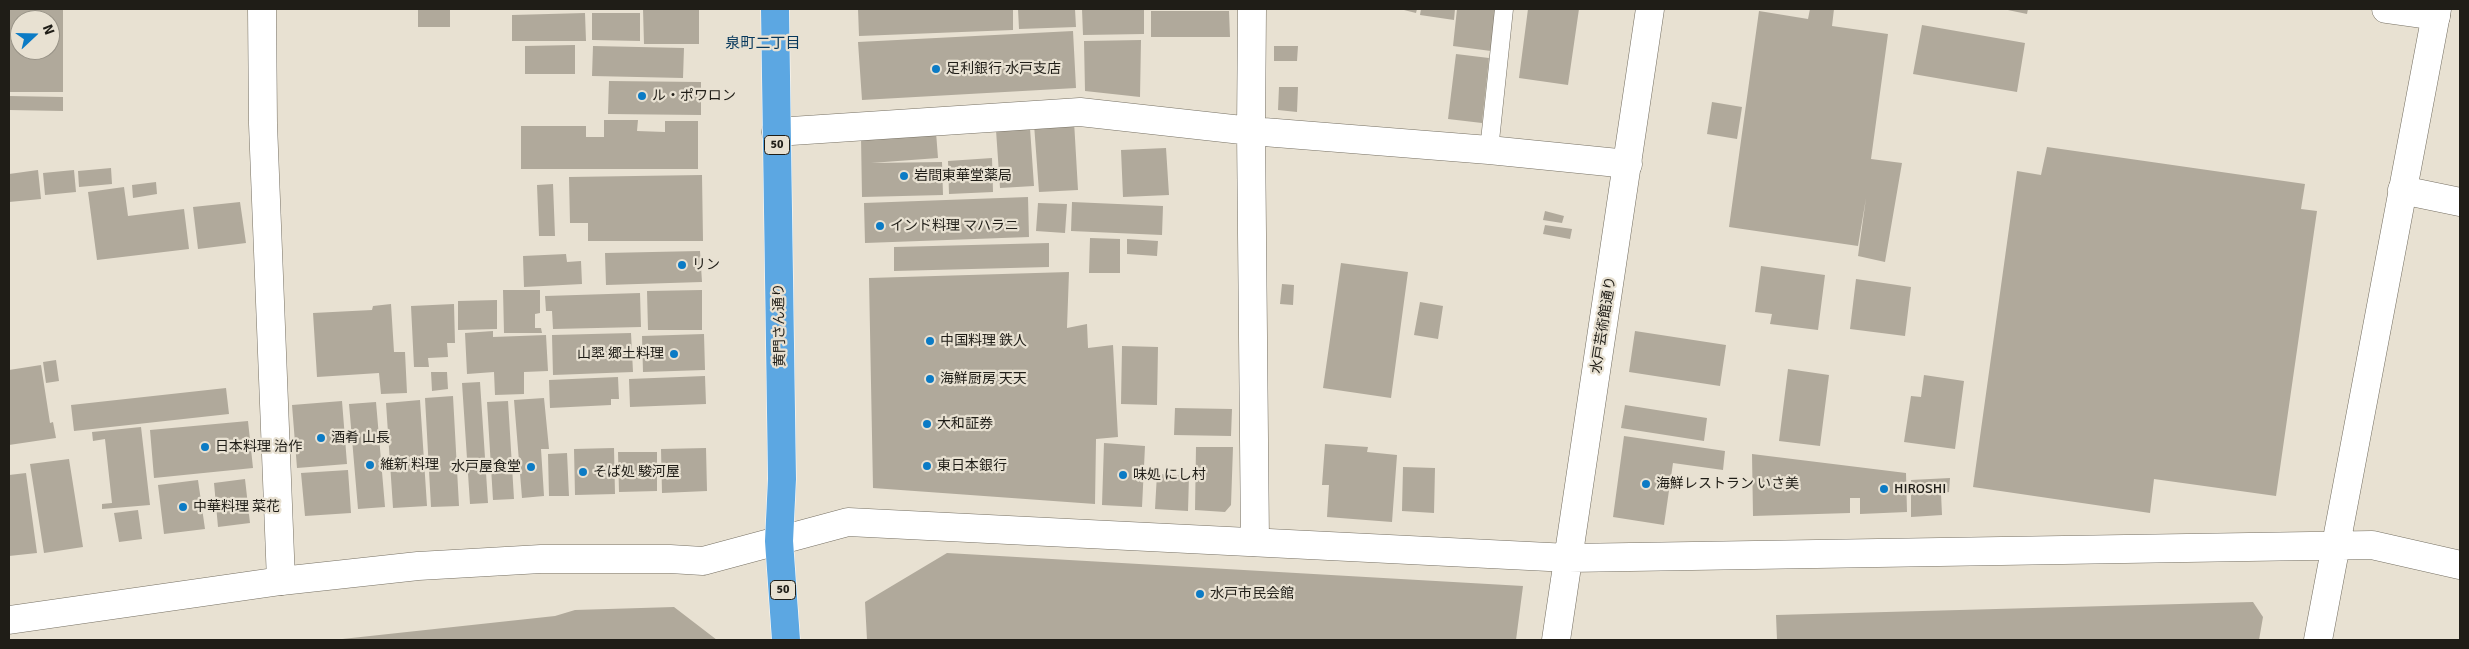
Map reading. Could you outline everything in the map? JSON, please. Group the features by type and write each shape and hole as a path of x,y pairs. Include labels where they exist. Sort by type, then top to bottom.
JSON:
{"highway":[{"name":"黄門さん通り","path":"775,9 782,479 779,541 786,640"}],"street":[{"path":"262,9 263,124 281,581"},
{"path":"1252,9 1251,131 1255,542"},
{"name":"水戸芸術館通り","path":"1556,640 1650,9"},
{"path":"2318,640 2437,13 2386,9"},
{"path":"776,132 1080,112 1251,131 1489,150 1628,164"},
{"path":"2402,190 2460,202"},
{"path":"9,620 281,581 418,566 541,560 670,559 703,561 848,522 1568,558 2372,545 2460,565"}],"lane":[{"path":"1489,150 1504,9"}],"building":[{"path":"10,9 63,9 63,92 9,92"},
{"path":"418,9 450,9 450,27 418,27"},
{"path":"643,9 699,9 699,44 644,44"},
{"path":"858,9 1013,9 1013,30 859,36"},
{"path":"1018,9 1075,9 1076,27 1019,29"},
{"path":"1082,9 1144,9 1144,34 1083,35"},
{"path":"1400,9 1417,9 1416,13"},
{"path":"1421,9 1455,9 1454,20 1420,15"},
{"path":"1457,9 1497,9 1491,51 1453,46"},
{"path":"1528,9 1579,9 1568,85 1519,78"},
{"path":"1810,9 1834,9 1832,26 1888,34 1871,159 1902,163 1885,262 1858,256 1866,198 1858,246 1729,227 1759,11 1808,19"},
{"path":"2003,9 2028,9 2027,14"},
{"path":"1151,11 1229,11 1230,37 1151,37"},
{"path":"585,13 586,41 512,41 512,15"},
{"path":"592,13 640,13 640,41 592,40"},
{"path":"1922,25 2025,43 2017,92 1913,74"},
{"path":"1073,31 1076,88 862,100 858,42"},
{"path":"1141,40 1140,97 1085,91 1084,41"},
{"path":"575,45 575,74 525,74 525,46"},
{"path":"593,46 684,48 683,78 592,76"},
{"path":"1274,46 1298,46 1297,61 1274,61"},
{"path":"1456,54 1489,58 1482,123 1448,119"},
{"path":"609,81 701,82 701,115 608,114"},
{"path":"1279,87 1298,87 1297,112 1278,110"},
{"path":"9,96 63,97 63,111 9,110"},
{"path":"1712,102 1742,107 1737,139 1707,134"},
{"path":"604,120 638,120 637,131 665,132 665,121 698,121 698,169 521,169 521,126 586,126 586,137 604,137"},
{"path":"1074,121 1078,190 1039,192 1034,124"},
{"path":"1030,128 1034,186 1000,188 996,130"},
{"path":"936,132 938,158 871,163 942,162 943,195 862,197 861,137"},
{"path":"2047,147 2305,184 2301,209 2317,211 2276,496 2154,479 2150,513 1973,487 2017,171 2041,175"},
{"path":"1166,148 1169,195 1123,197 1121,150"},
{"path":"992,158 993,192 949,194 948,161"},
{"path":"111,168 112,184 79,187 78,171"},
{"path":"38,170 41,199 9,202 9,174"},
{"path":"74,170 76,192 45,195 43,173"},
{"path":"702,175 703,241 588,241 588,223 570,223 569,177"},
{"path":"156,182 157,194 133,198 132,185"},
{"path":"553,184 555,236 539,236 537,185"},
{"path":"124,187 128,216 184,209 189,249 97,260 88,192"},
{"path":"1028,197 1029,237 865,243 864,203"},
{"path":"240,202 246,243 198,249 193,207"},
{"path":"1072,202 1163,206 1162,235 1071,231"},
{"path":"1038,203 1067,204 1065,233 1036,231"},
{"path":"1545,211 1564,216 1562,223 1543,220"},
{"path":"1545,225 1572,229 1570,239 1543,234"},
{"path":"1090,238 1120,239 1120,273 1089,273"},
{"path":"1127,239 1158,241 1157,256 1127,254"},
{"path":"1049,243 1049,267 894,271 894,247"},
{"path":"700,251 702,282 606,285 605,253"},
{"path":"566,254 567,262 581,261 582,284 524,287 523,256"},
{"path":"1341,263 1408,272 1391,398 1323,388"},
{"path":"1761,266 1825,275 1818,330 1770,324 1772,314 1755,312"},
{"path":"1069,272 1067,328 1087,324 1088,348 1113,345 1118,437 1096,439 1095,504 873,488 869,278"},
{"path":"1856,279 1911,287 1905,336 1850,329"},
{"path":"1282,284 1294,285 1293,305 1280,304"},
{"path":"503,290 540,290 540,313 535,314 535,328 541,328 542,333 504,333"},
{"path":"702,290 702,330 648,330 647,291"},
{"path":"640,293 641,327 553,329 552,311 546,311 545,296"},
{"path":"497,300 497,329 458,330 458,301"},
{"path":"1420,302 1443,306 1438,339 1414,335"},
{"path":"391,304 394,352 405,352 407,393 381,394 379,373 317,377 313,313 372,310 373,306"},
{"path":"454,304 455,343 447,343 448,357 428,358 429,367 414,367 411,306"},
{"path":"493,331 493,337 546,335 548,371 524,372 524,394 495,395 494,372 467,374 465,333"},
{"path":"1635,331 1726,345 1720,386 1629,372"},
{"path":"631,333 633,372 553,375 552,335"},
{"path":"704,334 705,370 643,372 642,336"},
{"path":"1122,346 1158,347 1157,405 1121,404"},
{"path":"56,360 59,381 46,383 43,362"},
{"path":"41,365 50,423 53,422 56,438 9,445 9,370"},
{"path":"1788,369 1829,375 1820,446 1779,441"},
{"path":"431,372 447,372 448,389 432,391"},
{"path":"1924,375 1964,381 1955,449 1904,442 1911,396 1921,397"},
{"path":"705,376 706,404 630,407 629,379"},
{"path":"618,377 619,399 611,399 611,405 550,408 549,380"},
{"path":"480,382 488,503 470,504 462,383"},
{"path":"226,388 229,414 74,431 71,405"},
{"path":"453,396 459,506 431,507 425,398"},
{"path":"544,398 549,449 541,449 544,496 522,498 514,400"},
{"path":"420,400 427,506 393,508 386,403"},
{"path":"342,401 347,464 297,468 292,405"},
{"path":"508,401 514,499 493,500 487,402"},
{"path":"376,402 385,507 358,509 349,404"},
{"path":"1625,405 1707,418 1704,441 1621,428"},
{"path":"1175,408 1232,409 1231,436 1174,435"},
{"path":"248,421 253,468 154,478 150,430"},
{"path":"141,427 150,505 102,509 102,504 112,503 105,439 93,441 92,432"},
{"path":"1624,436 1725,451 1723,470 1673,463 1664,525 1613,517"},
{"path":"1104,443 1145,446 1142,507 1102,505"},
{"path":"1325,444 1368,447 1367,452 1397,455 1392,522 1327,517 1329,485 1322,485"},
{"path":"1196,447 1233,447 1231,505 1225,512 1195,510"},
{"path":"614,448 615,494 575,495 574,449"},
{"path":"706,448 707,491 662,493 661,449"},
{"path":"618,452 657,452 657,491 619,492"},
{"path":"567,453 569,496 549,496 548,454"},
{"path":"1752,454 1906,473 1907,512 1860,514 1860,498 1850,498 1850,513 1753,516"},
{"path":"69,459 83,547 44,553 30,464"},
{"path":"1403,467 1435,468 1434,513 1402,511"},
{"path":"348,470 351,513 305,516 301,473"},
{"path":"26,473 37,553 9,556 9,475"},
{"path":"1157,474 1189,476 1188,511 1155,509"},
{"path":"1950,478 1949,492 1941,493 1942,515 1911,517 1911,480"},
{"path":"245,479 250,523 218,527 214,483"},
{"path":"198,480 205,529 164,534 158,485"},
{"path":"138,510 142,539 119,542 114,513"},
{"name":"水戸市民会館","path":"947,553 1523,586 1516,640 867,640 865,602"},
{"path":"2253,602 2263,617 2259,640 1777,640 1776,615"},
{"path":"674,607 717,640 333,640 555,616 575,610"}],"place":[{"name":"足利銀行 水戸支店","path":"936,69"},
{"name":"ル・ポワロン","path":"642,96"},
{"name":"岩間東華堂薬局","path":"904,176"},
{"name":"インド料理 マハラニ","path":"880,226"},
{"name":"リン","path":"682,265"},
{"name":"中国料理 鉄人","path":"930,341"},
{"name":"山翆 郷土料理","path":"674,354"},
{"name":"海鮮厨房 天天","path":"930,379"},
{"name":"大和証券","path":"927,424"},
{"name":"酒肴 山長","path":"321,438"},
{"name":"日本料理 治作","path":"205,447"},
{"name":"維新 料理","path":"370,465"},
{"name":"東日本銀行","path":"927,466"},
{"name":"水戸屋食堂","path":"531,467"},
{"name":"そば処 駿河屋","path":"583,472"},
{"name":"味処 にし村","path":"1123,475"},
{"name":"海鮮レストラン いさ美","path":"1646,484"},
{"name":"HIROSHI","path":"1884,489"},
{"name":"中華料理 菜花","path":"183,507"},
{"name":"水戸市民会館","path":"1200,594"}],"district":[{"name":"泉町二丁目","path":"763,44"}]}
